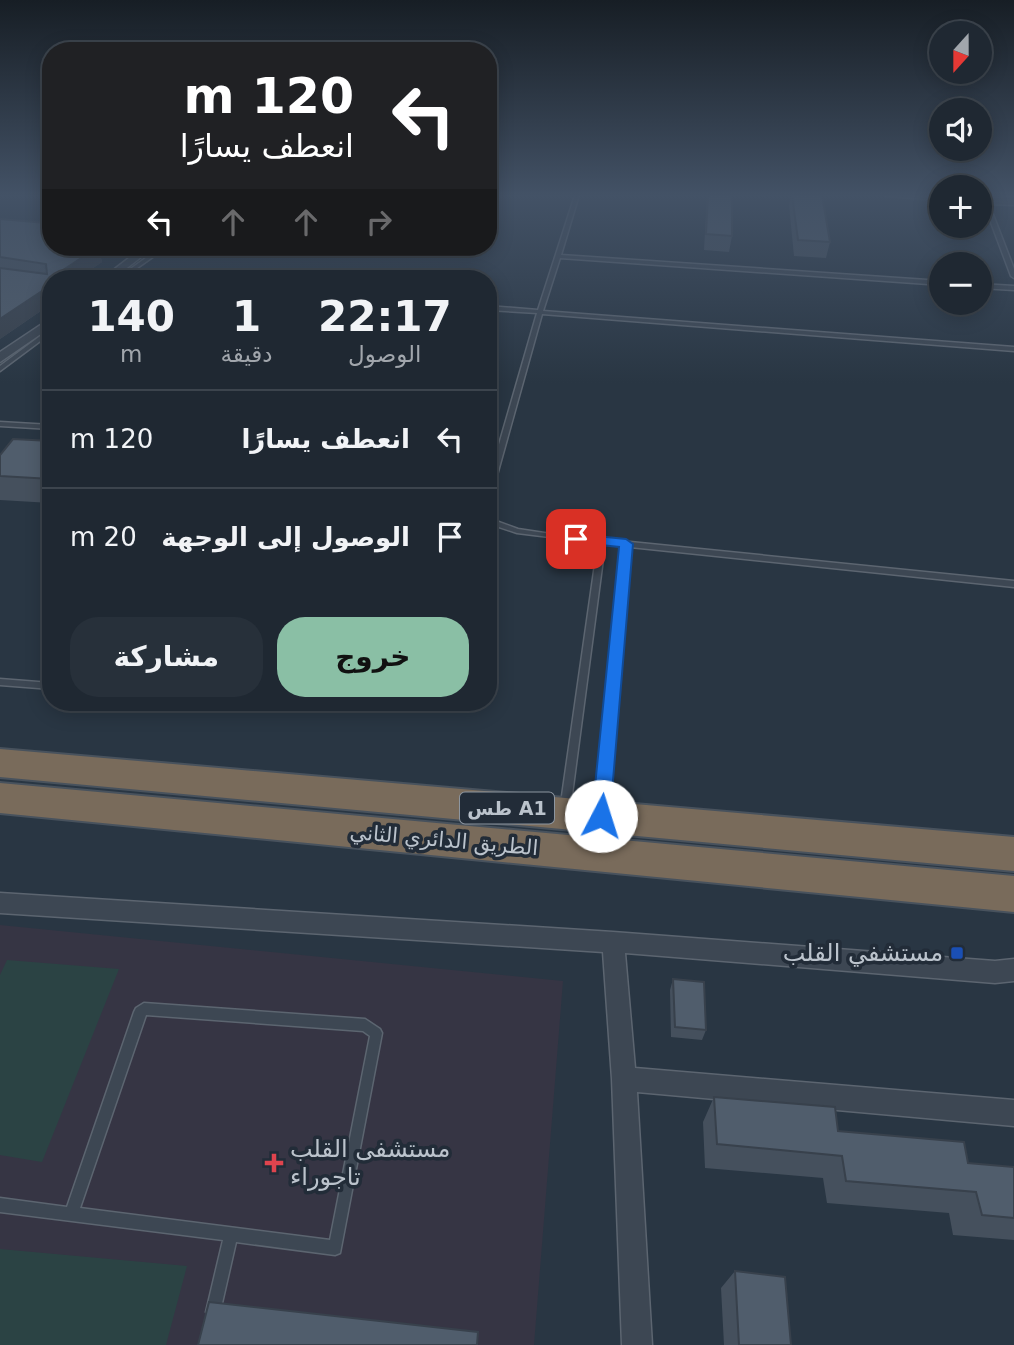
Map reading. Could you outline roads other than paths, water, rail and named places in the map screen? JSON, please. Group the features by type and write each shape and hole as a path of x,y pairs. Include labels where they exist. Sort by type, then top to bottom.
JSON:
{"highway":[{"name":"الطريق الدائري الثاني","path":"0,763 1014,854"},
{"name":"الطريق الدائري الثاني","path":"0,798 1014,894"},
{"path":"961,888 1014,904"}],"street":[{"path":"119,270 135,258"},
{"path":"0,358 42,328"},
{"path":"0,903 612,942 1008,974"},
{"path":"612,942 624,1079 637,1345"},
{"path":"624,1079 1014,1114"}],"lane":[{"path":"132,270 149,258"},
{"path":"497,461 558,258"},
{"path":"584,258 929,282"},
{"path":"1006,258 1014,276"},
{"path":"992,287 1014,288"},
{"path":"497,309 1014,349"},
{"path":"0,369 42,337"},
{"path":"0,424 42,426"},
{"path":"497,526 626,544 1014,584"},
{"path":"583,814 602,541"},
{"path":"583,814 626,544"},
{"path":"0,682 42,685"},
{"path":"0,1205 335,1248 376,1033 365,1025 145,1009 140,1012 71,1214"},
{"path":"211,1321 231,1236"}],"place":[{"name":"مستشفي القلب","path":"957,953"},
{"name":"مستشفى القلب تاجوراء","path":"274,1163"}]}
